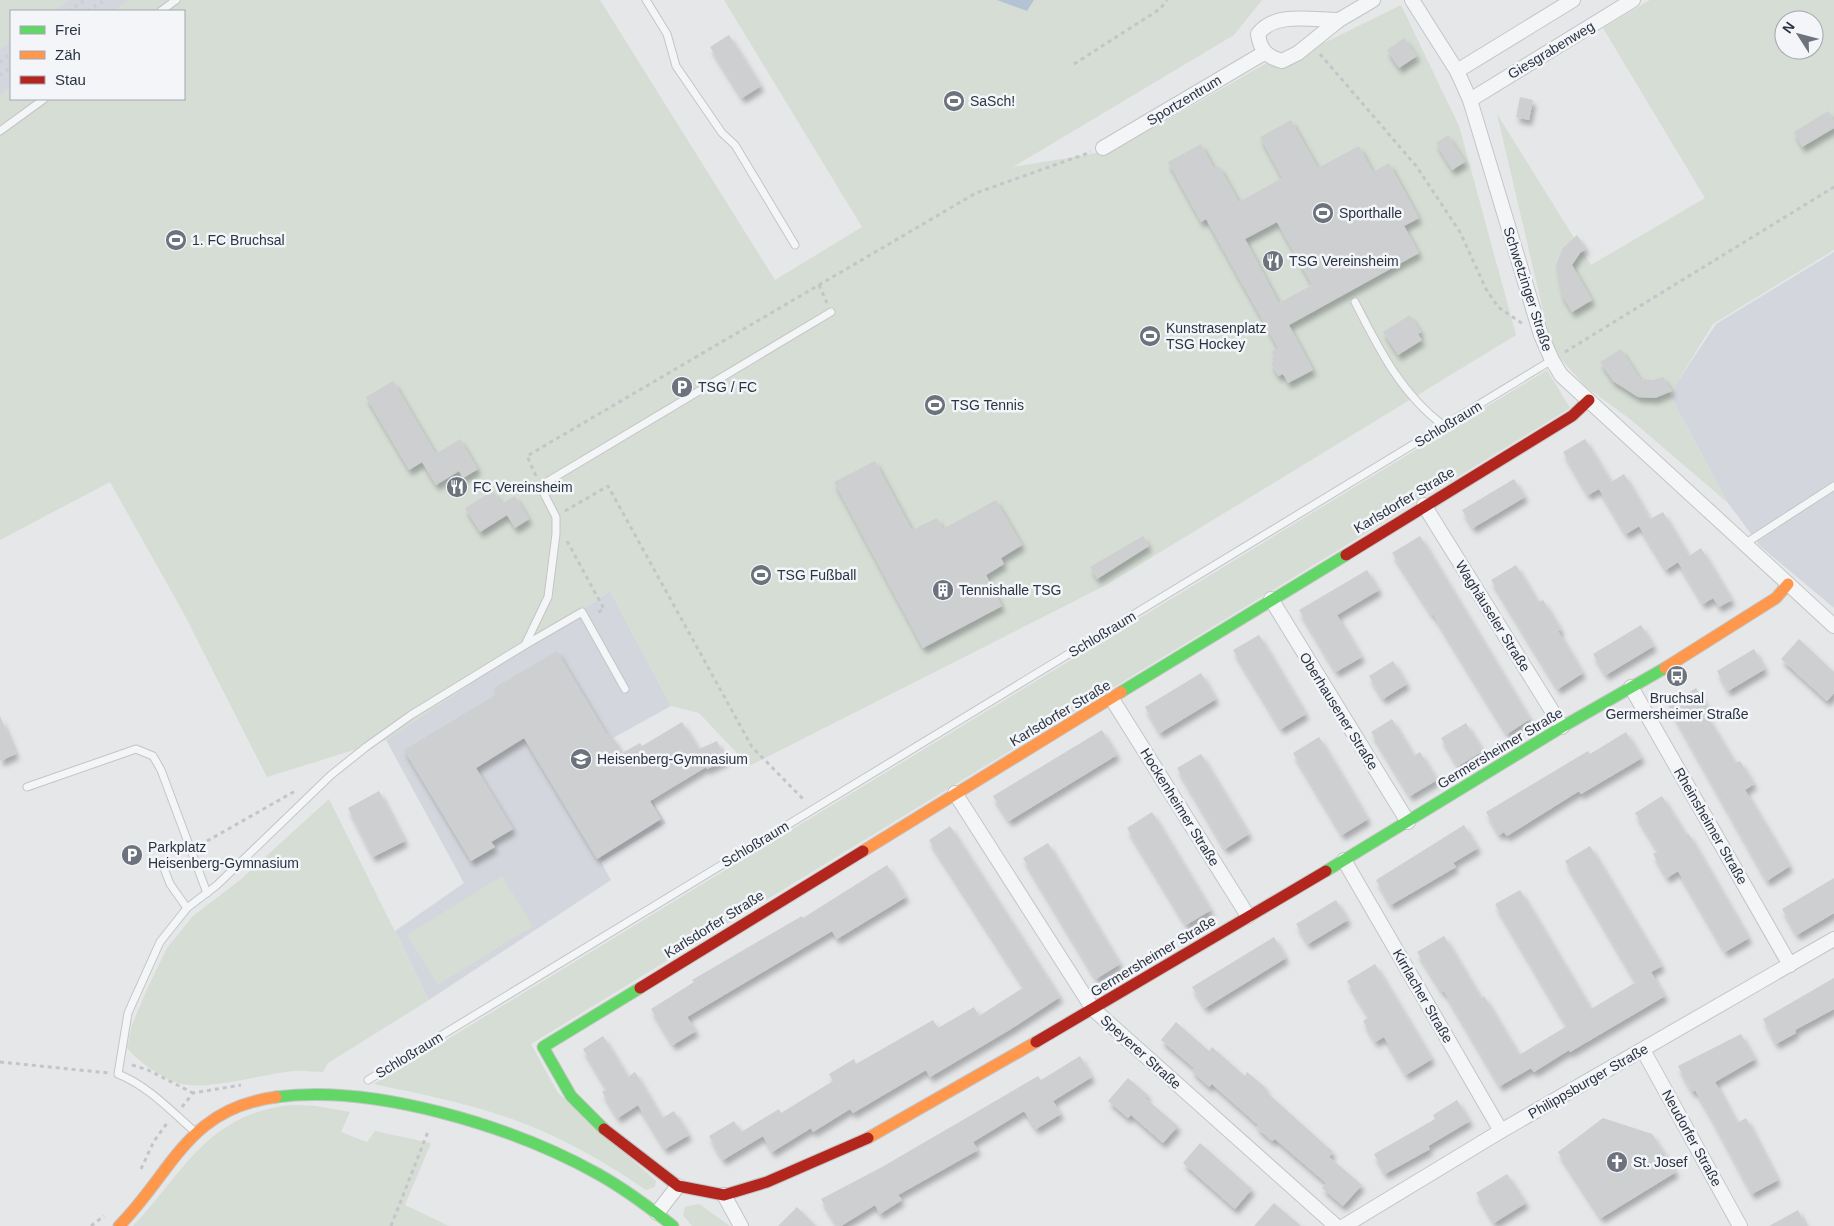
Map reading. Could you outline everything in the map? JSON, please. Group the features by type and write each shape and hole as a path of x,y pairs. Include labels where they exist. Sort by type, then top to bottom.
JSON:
{"street":[{"path":"1339,20 1280,19 1264,25 1258,34 1264,53 1282,61 1311,42 1339,20 1373,0"},
{"name":"Schwetzinger Straße","path":"1412,0 1457,71 1470,100 1541,335 1561,375 1746,543 1834,626"},
{"path":"1457,71 1573,0"},
{"name":"Giesgrabenweg","path":"1470,100 1633,0"},
{"name":"Sportzentrum","path":"1103,148 1264,53"},
{"name":"Karlsdorfer Straße","path":"542,1047 1572,416 1589,400"},
{"name":"Waghäuseler Straße","path":"1424,505 1562,727"},
{"name":"Germersheimer Straße","path":"542,1047 571,1096 598,1125 678,1186 724,1195 766,1182 854,1145 897,1123 1093,1009 1408,822 1562,727 1746,619 1776,598 1788,584"},
{"name":"Oberhausener Straße","path":"1271,599 1408,822"},
{"name":"Rheinsheimer Straße","path":"1631,687 1790,965"},
{"name":"Hockenheimer Straße","path":"1112,699 1248,916"},
{"name":"Speyerer Straße","path":"955,793 1093,1009 1336,1226"},
{"name":"Kirrlacher Straße","path":"1344,860 1501,1131"},
{"name":"Philippsburger Straße","path":"1344,1226 1501,1131 1834,939"},
{"name":"Neudorfer Straße","path":"1644,1050 1740,1226"},
{"path":"119,1226 133,1213 172,1160 196,1133 214,1117 235,1105 278,1094 332,1094 436,1113 504,1131 587,1168 657,1213 673,1226"},
{"path":"657,1213 678,1186"},
{"path":"724,1195 741,1226"}],"lane":[{"path":"162,10 176,0"},
{"path":"646,0 667,34 676,66 722,133 735,145 795,246"},
{"path":"0,131 43,100"},
{"path":"1355,302 1387,364 1405,389 1426,412 1444,426"},
{"path":"525,645 548,597 556,534 556,517 540,486 831,312"},
{"name":"Schloßraum","path":"368,1080 1552,360"},
{"path":"1746,543 1834,486"},
{"path":"196,1133 149,1091 118,1074 128,1014 160,942 187,908 207,893 331,775 359,752 411,715 582,612 625,689"},
{"path":"28,787 136,749 153,756 161,770 207,893"},
{"path":"162,863 170,884 187,908"}],"path":[{"path":"1074,64 1160,9 1167,0"},
{"path":"1311,42 1417,167 1460,232 1486,289 1498,307 1541,335"},
{"path":"540,486 527,456 976,193 1103,148"},
{"path":"1552,360 1834,186"},
{"path":"819,285 831,312"},
{"path":"556,517 608,486 752,747 813,809"},
{"path":"556,534 566,540 604,609 586,619"},
{"path":"191,849 272,805 303,784"},
{"path":"0,1062 118,1074 134,1064 193,1093"},
{"path":"391,1226 436,1113"},
{"path":"139,1172 154,1141 176,1115"},
{"path":"92,1226 109,1212"}],"shaded area":[{"path":"0,0 69,0 55,10 10,10 10,42 0,49"},
{"path":"69,0 129,0 115,10 55,10"},
{"path":"129,0 600,0 775,280 862,227 724,0 1262,0 1234,35 1013,167 1115,150 1265,64 1326,42 1401,5 1459,126 1516,335 1108,584 749,766 699,713 671,706 610,591 386,740 267,777 183,612 110,482 0,540 0,96 10,88 10,100 185,100 185,10 115,10"},
{"path":"1650,0 1834,0 1834,250 1713,324 1674,387 1671,397 1728,503 1630,419 1585,386 1552,349 1497,114 1591,265 1705,198 1603,28"},
{"path":"10,42 10,88 0,96 0,49"},
{"path":"1834,252 1834,608 1760,546 1728,503 1671,397 1674,387 1716,324"},
{"path":"1547,370 1570,408 531,1044 558,1093 656,1181 655,1187 646,1190 581,1150 520,1122 458,1103 374,1084"},
{"path":"610,591 671,706 613,738 666,823 601,862 611,880 429,1000 395,931 464,883 386,740"},
{"path":"329,799 429,1000 328,1063 323,1072 283,1072 205,1085 178,1083 157,1073 127,1048 132,1025 167,948 193,916 240,880"},
{"path":"502,876 533,926 438,985 407,935"},
{"path":"292,1105 316,1106 350,1112 341,1132 367,1142 375,1131 431,1143 405,1205 449,1226 133,1226 195,1153 212,1137 231,1124 252,1114 278,1107"},
{"path":"699,1204 730,1226 692,1226 683,1215 685,1207"}],"water":[{"path":"997,0 1034,0 1027,11"}],"building":[{"path":"729,35 761,86 742,98 710,47"},
{"path":"1404,38 1417,56 1399,68 1387,50"},
{"path":"1520,97 1533,100 1529,120 1516,117"},
{"path":"1828,111 1834,121 1834,128 1802,147 1794,132"},
{"name":"Sporthalle","path":"1291,120 1318,168 1359,146 1373,172 1389,163 1419,218 1404,226 1419,253 1289,325 1313,370 1288,383 1283,374 1278,376 1271,363 1276,360 1271,352 1278,348 1206,219 1201,222 1168,162 1201,144 1214,168 1219,166 1239,202 1282,178 1260,137","holes":["1277,222 1312,285 1279,303 1245,239"]},
{"path":"1448,135 1465,162 1452,170 1436,143"},
{"path":"1577,235 1586,249 1580,253 1572,265 1592,300 1572,312 1562,295 1556,265 1563,248"},
{"path":"1410,315 1421,332 1418,334 1422,340 1398,355 1383,332"},
{"path":"1621,349 1640,379 1653,380 1663,377 1672,391 1655,398 1638,397 1613,381 1600,362"},
{"path":"393,381 436,454 460,439 478,469 463,478 459,471 436,485 422,462 409,470 366,397"},
{"path":"1585,439 1611,482 1624,474 1650,519 1663,512 1689,556 1701,548 1732,600 1719,607 1713,598 1703,604 1678,562 1666,570 1639,526 1626,534 1599,489 1588,495 1563,452"},
{"path":"875,461 912,530 937,518 943,529 996,500 1022,545 1001,558 1004,564 986,575 1002,606 923,648 834,482"},
{"path":"1514,479 1525,497 1473,528 1462,510"},
{"path":"493,491 502,504 515,496 529,519 515,528 507,515 480,532 465,508"},
{"path":"1143,536 1149,546 1097,579 1090,567"},
{"path":"1420,536 1530,719 1507,734 1433,614 1392,553"},
{"path":"1516,565 1538,602 1543,600 1561,630 1558,631 1583,673 1558,689 1491,580"},
{"path":"1367,570 1379,590 1337,615 1362,657 1336,672 1299,610"},
{"path":"1641,625 1654,646 1606,675 1593,654"},
{"path":"1259,635 1306,714 1281,729 1233,650"},
{"path":"1799,639 1834,672 1834,693 1827,701 1781,659"},
{"path":"1754,649 1765,669 1728,691 1717,671"},
{"name":"Heisenberg-Gymnasium","path":"557,651 606,733 613,738 622,753 640,743 642,746 682,722 699,749 717,741 726,760 707,769 706,767 650,801 661,819 597,859 524,738 476,768 513,829 491,842 495,847 471,861 404,750 497,694 494,688"},
{"path":"1393,661 1407,684 1383,699 1369,676"},
{"path":"1201,673 1216,699 1160,733 1145,707"},
{"path":"1696,688 1709,709 1704,711 1735,763 1740,761 1754,784 1745,790 1790,866 1767,881 1668,705"},
{"path":"0,716 16,754 0,761"},
{"path":"1392,719 1414,756 1420,752 1437,780 1410,796 1371,732"},
{"path":"1466,723 1483,751 1458,766 1441,738"},
{"path":"1102,730 1117,755 1009,821 993,796"},
{"path":"1626,732 1642,758 1581,794 1579,791 1507,836 1504,832 1499,835 1486,812 1588,751 1590,754"},
{"path":"1319,737 1368,819 1342,835 1293,753"},
{"path":"1201,754 1249,834 1225,849 1177,768"},
{"path":"379,791 405,841 373,857 348,808"},
{"path":"1662,796 1686,835 1688,833 1749,938 1725,952 1678,871 1667,878 1653,854 1658,851 1635,813"},
{"path":"1152,812 1211,910 1186,925 1127,828"},
{"path":"1464,825 1478,848 1453,863 1456,867 1391,905 1376,880"},
{"path":"950,826 1060,997 1011,1029 930,1077 926,1070 853,1113 850,1109 813,1132 811,1128 772,1152 763,1136 723,1160 709,1136 734,1121 741,1132 779,1109 781,1113 833,1081 829,1074 854,1059 856,1064 933,1020 938,1028 974,1007 979,1016 1024,987 929,840"},
{"path":"1048,843 1120,964 1096,979 1023,858"},
{"path":"1590,846 1662,966 1651,972 1665,996 1534,1072 1531,1068 1500,1086 1444,991 1442,992 1417,952 1444,936 1481,998 1484,996 1519,1055 1567,1026 1495,904 1520,890 1591,1009 1636,982 1565,861"},
{"path":"887,865 906,897 837,939 832,931 687,1017 696,1031 673,1045 651,1009 694,982 692,980 802,916 803,918"},
{"path":"1834,878 1834,913 1797,935 1782,909"},
{"path":"1336,900 1348,920 1308,944 1296,924"},
{"path":"1274,937 1286,958 1205,1008 1192,987"},
{"path":"1375,964 1432,1059 1406,1075 1384,1037 1375,1042 1363,1021 1369,1017 1347,981"},
{"path":"1834,978 1834,1009 1795,1030 1796,1033 1776,1044 1763,1019"},
{"path":"1176,1022 1209,1051 1212,1047 1245,1076 1247,1072 1266,1088 1264,1090 1333,1152 1329,1157 1362,1185 1343,1206 1322,1188 1326,1183 1275,1139 1272,1141 1256,1127 1258,1125 1212,1084 1209,1087 1192,1071 1194,1068 1161,1040"},
{"path":"1741,1034 1755,1059 1715,1082 1737,1123 1746,1118 1778,1180 1752,1194 1711,1117 1695,1090 1692,1092 1678,1066"},
{"path":"603,1036 628,1077 635,1072 662,1118 674,1111 689,1135 665,1149 638,1105 618,1118 602,1092 607,1089 583,1049"},
{"path":"1080,1056 1092,1077 1053,1101 1061,1114 1036,1129 1024,1111 973,1142 978,1150 898,1195 902,1200 880,1214 875,1205 841,1226 837,1226 821,1199 882,1167 1038,1076 1041,1080"},
{"path":"1128,1078 1148,1095 1145,1098 1178,1126 1163,1143 1131,1115 1128,1118 1108,1101"},
{"path":"1457,1100 1470,1121 1428,1146 1430,1149 1385,1174 1374,1154 1435,1119 1433,1115"},
{"name":"St. Josef","path":"1603,1118 1652,1134 1676,1172 1601,1218 1558,1152"},
{"path":"1200,1143 1252,1189 1235,1209 1183,1163"},
{"path":"1507,1174 1526,1203 1494,1223 1476,1193"},
{"path":"1274,1203 1301,1226 1254,1226"},
{"path":"797,1207 816,1226 778,1226"},
{"path":"1798,1210 1806,1226 1769,1226"}],"railway":[{"path":"70,10 85,0"},
{"path":"89,10 104,0"},
{"path":"0,62 10,54"},
{"path":"0,75 10,68"}],"traffic: fast":[{"path":"1121,692 1346,555"},
{"path":"1326,871 1562,727 1665,668"},
{"path":"604,1129 571,1096 543,1047 640,988"},
{"path":"276,1097 314,1095 356,1097 398,1103 484,1125 563,1156 598,1174 637,1198 673,1226"}],"traffic: slow":[{"path":"1665,668 1776,598 1788,584"},
{"path":"863,851 1121,692"},
{"path":"868,1138 1036,1042"},
{"path":"119,1226 185,1145 202,1128 222,1114 246,1104 276,1097"}],"traffic: jam":[{"path":"1346,555 1572,416 1589,400"},
{"path":"640,988 863,851"},
{"path":"1036,1042 1326,871"},
{"path":"604,1129 678,1186 724,1195 767,1182 868,1138"}],"place":[{"name":"SaSch!","path":"954,101"},
{"name":"Sporthalle","path":"1323,213"},
{"name":"1. FC Bruchsal","path":"176,240"},
{"name":"TSG Vereinsheim","path":"1273,261"},
{"name":"Kunstrasenplatz TSG Hockey","path":"1150,336"},
{"name":"TSG / FC","path":"682,387"},
{"name":"TSG Tennis","path":"935,405"},
{"name":"FC Vereinsheim","path":"457,487"},
{"name":"TSG Fußball","path":"761,575"},
{"name":"Tennishalle TSG","path":"943,590"},
{"name":"Bruchsal Germersheimer Straße","path":"1677,676"},
{"name":"Heisenberg-Gymnasium","path":"581,759"},
{"name":"Parkplatz Heisenberg-Gymnasium","path":"132,855"},
{"name":"St. Josef","path":"1617,1162"}]}
